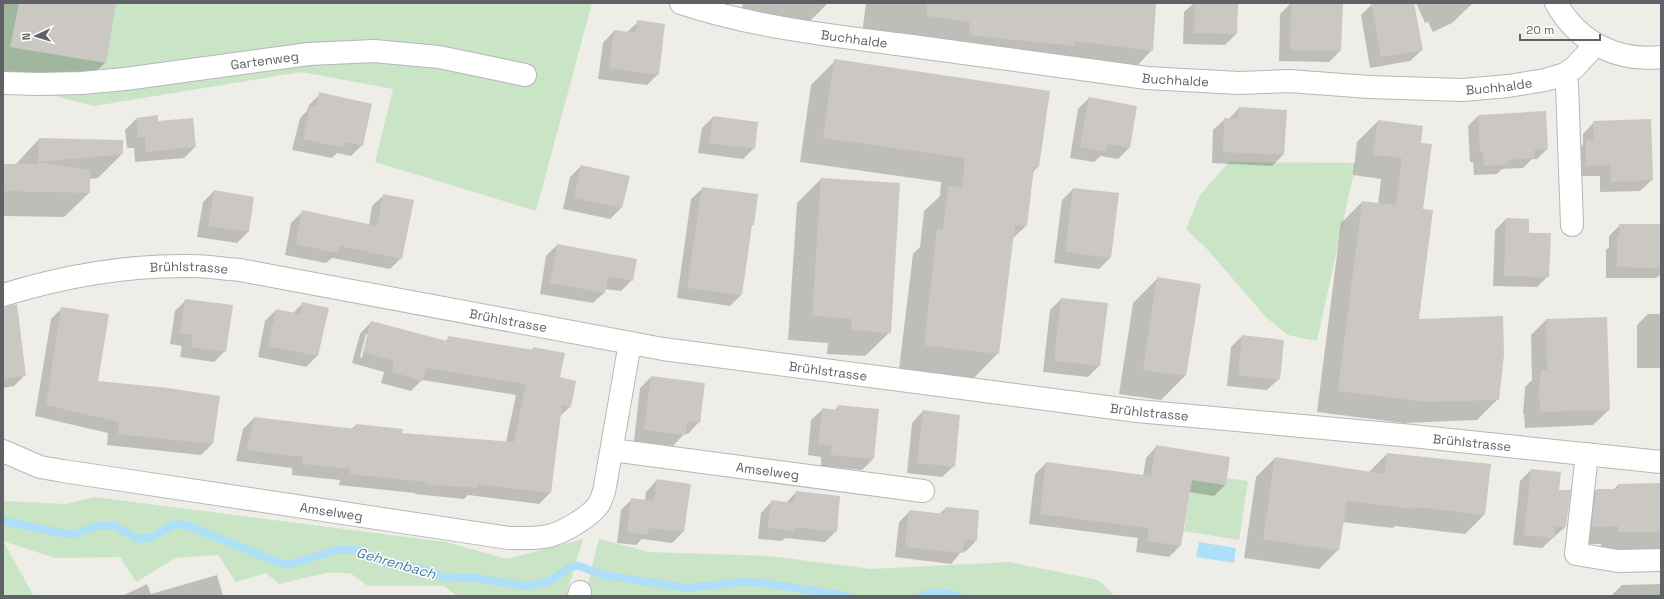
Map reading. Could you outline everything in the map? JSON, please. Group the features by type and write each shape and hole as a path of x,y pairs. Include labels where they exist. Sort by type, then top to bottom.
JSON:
{"street":[{"name":"Buchhalde","path":"680,3 701,10 759,23 826,35 1170,80 1239,83 1289,80 1369,87 1457,90 1508,86 1545,80 1565,74 1574,68 1595,45"},
{"path":"1556,3 1572,26 1583,37 1595,45 1611,52 1629,57 1661,57"},
{"name":"Gartenweg","path":"3,83 82,83 124,79 309,54 374,51 439,57 526,75"},
{"path":"1565,74 1572,225"},
{"name":"Brühlstrasse","path":"3,295 43,283 122,269 192,266 240,270 630,343 1136,411 1412,436 1661,462"},
{"name":"Amselweg","path":"3,451 40,467 64,471 509,538 549,536 566,529 583,518 599,504 604,492 630,343"},
{"name":"Amselweg","path":"612,450 923,491"},
{"path":"1587,454 1576,554 1618,561 1661,560"}],"green space":[{"path":"3,3 592,3 536,211 375,162 393,89 301,72 94,106 51,95 3,92"},
{"path":"1229,162 1356,163 1317,341 1288,335 1266,317 1207,249 1186,229 1200,195"},
{"path":"1227,478 1248,481 1239,540 1184,531 1192,480 1225,485"},
{"path":"94,497 446,542 507,559 583,539 566,596 457,596 444,586 368,586 350,573 326,573 279,584 266,573 236,582 218,555 175,558 136,582 120,557 55,558 3,541 3,501 66,504"},
{"path":"599,539 649,552 769,556 871,569 1009,562 1098,580 1115,596 585,596"},
{"path":"4,543 34,596 3,596"}],"water":[{"path":"1199,542 1236,548 1234,563 1196,557"}],"building":[{"path":"19,3 116,3 106,63 10,47"},
{"path":"927,3 1156,3 1153,51 1074,41 1074,46 969,35 970,22 927,16"},
{"path":"1195,3 1238,3 1237,34 1194,33"},
{"path":"1291,3 1343,3 1341,51 1290,50"},
{"path":"1371,3 1414,3 1423,50 1381,57"},
{"path":"637,20 665,24 659,75 609,68 614,30 636,33"},
{"path":"834,59 1050,91 1039,167 1034,167 1027,226 1015,225 999,354 924,345 937,229 943,230 948,186 962,187 965,158 823,138"},
{"path":"319,92 372,104 363,146 345,142 344,148 303,139 310,106 316,107"},
{"path":"1089,97 1137,106 1130,148 1108,144 1106,152 1080,147"},
{"path":"1239,107 1287,110 1284,155 1223,152 1224,118 1238,119"},
{"path":"1546,111 1548,149 1534,150 1534,158 1508,160 1508,164 1484,166 1483,152 1480,153 1478,115"},
{"path":"158,115 158,121 193,118 196,147 146,152 145,137 138,137 136,118"},
{"path":"713,116 758,122 755,149 709,143"},
{"path":"1651,119 1653,180 1611,182 1610,165 1586,166 1586,140 1594,142 1593,121"},
{"path":"1378,120 1423,126 1421,143 1432,144 1423,209 1433,210 1419,319 1503,316 1504,355 1499,400 1425,402 1338,391 1362,201 1396,205 1402,158 1373,155"},
{"path":"39,138 123,140 123,154 39,162 90,170 90,193 3,191 3,164 38,164"},
{"path":"581,165 630,176 622,208 574,198"},
{"path":"821,178 900,183 891,333 851,330 852,319 812,316"},
{"path":"702,187 758,194 742,295 687,288"},
{"path":"1073,188 1119,193 1111,258 1065,252"},
{"path":"214,190 254,197 249,232 208,226"},
{"path":"383,194 414,200 402,259 340,246 338,253 296,244 302,210 377,226"},
{"path":"1506,218 1529,219 1529,233 1551,233 1549,277 1504,276"},
{"path":"1619,224 1661,224 1661,268 1617,267 1617,237 1620,237"},
{"path":"557,244 637,259 633,281 608,276 605,293 550,283"},
{"path":"1157,277 1201,284 1186,376 1143,370"},
{"path":"1061,298 1108,303 1100,366 1054,361"},
{"path":"185,299 233,305 226,352 191,347 192,335 180,333"},
{"path":"302,302 329,308 318,356 268,346 276,309 300,314"},
{"path":"17,304 26,376 3,379 3,307"},
{"path":"61,307 109,314 98,381 168,388 220,396 213,444 118,434 119,422 46,405"},
{"path":"1607,317 1610,410 1540,412 1540,398 1538,399 1541,370 1547,370 1546,319"},
{"path":"371,321 447,341 448,336 533,350 533,347 565,353 560,377 576,381 571,407 562,405 551,493 477,484 477,488 425,484 426,482 350,474 350,469 302,464 303,457 247,450 254,417 355,429 356,424 403,429 402,433 514,442 526,384 426,368 423,381 392,372 394,361 363,352"},
{"path":"1242,335 1284,340 1280,380 1238,375"},
{"path":"651,376 705,383 700,423 687,421 686,435 644,430"},
{"path":"838,405 879,409 874,459 831,455 832,446 818,444 822,408 838,410"},
{"path":"923,410 960,415 955,467 917,463"},
{"path":"1156,445 1230,457 1226,485 1192,480 1181,546 1147,541 1149,528 1040,514 1046,462 1151,476"},
{"path":"1387,453 1491,464 1485,515 1347,501 1339,551 1263,539 1275,457 1384,474"},
{"path":"1531,469 1561,472 1559,490 1571,490 1566,527 1555,527 1554,538 1524,535"},
{"path":"657,479 691,484 684,532 649,528 648,535 627,532 631,498 654,501"},
{"path":"1661,483 1661,532 1618,532 1618,526 1592,527 1596,489 1618,489 1618,484"},
{"path":"796,491 840,496 837,532 795,527 794,531 768,528 771,500 794,503"},
{"path":"946,507 979,510 977,541 965,540 963,553 905,547 909,510 945,514"}],"waterway":[{"name":"Gehrenbach","path":"3,521 61,533 74,534 101,525 114,526 139,539 152,537 175,524 189,526 282,564 295,563 337,550 357,550 389,564 419,568 443,577 474,578 528,586 548,582 571,567 579,566 603,575 686,588 744,582 764,583 847,596"},
{"name":"Gehrenbach","path":"921,596 930,593 958,596"}]}
